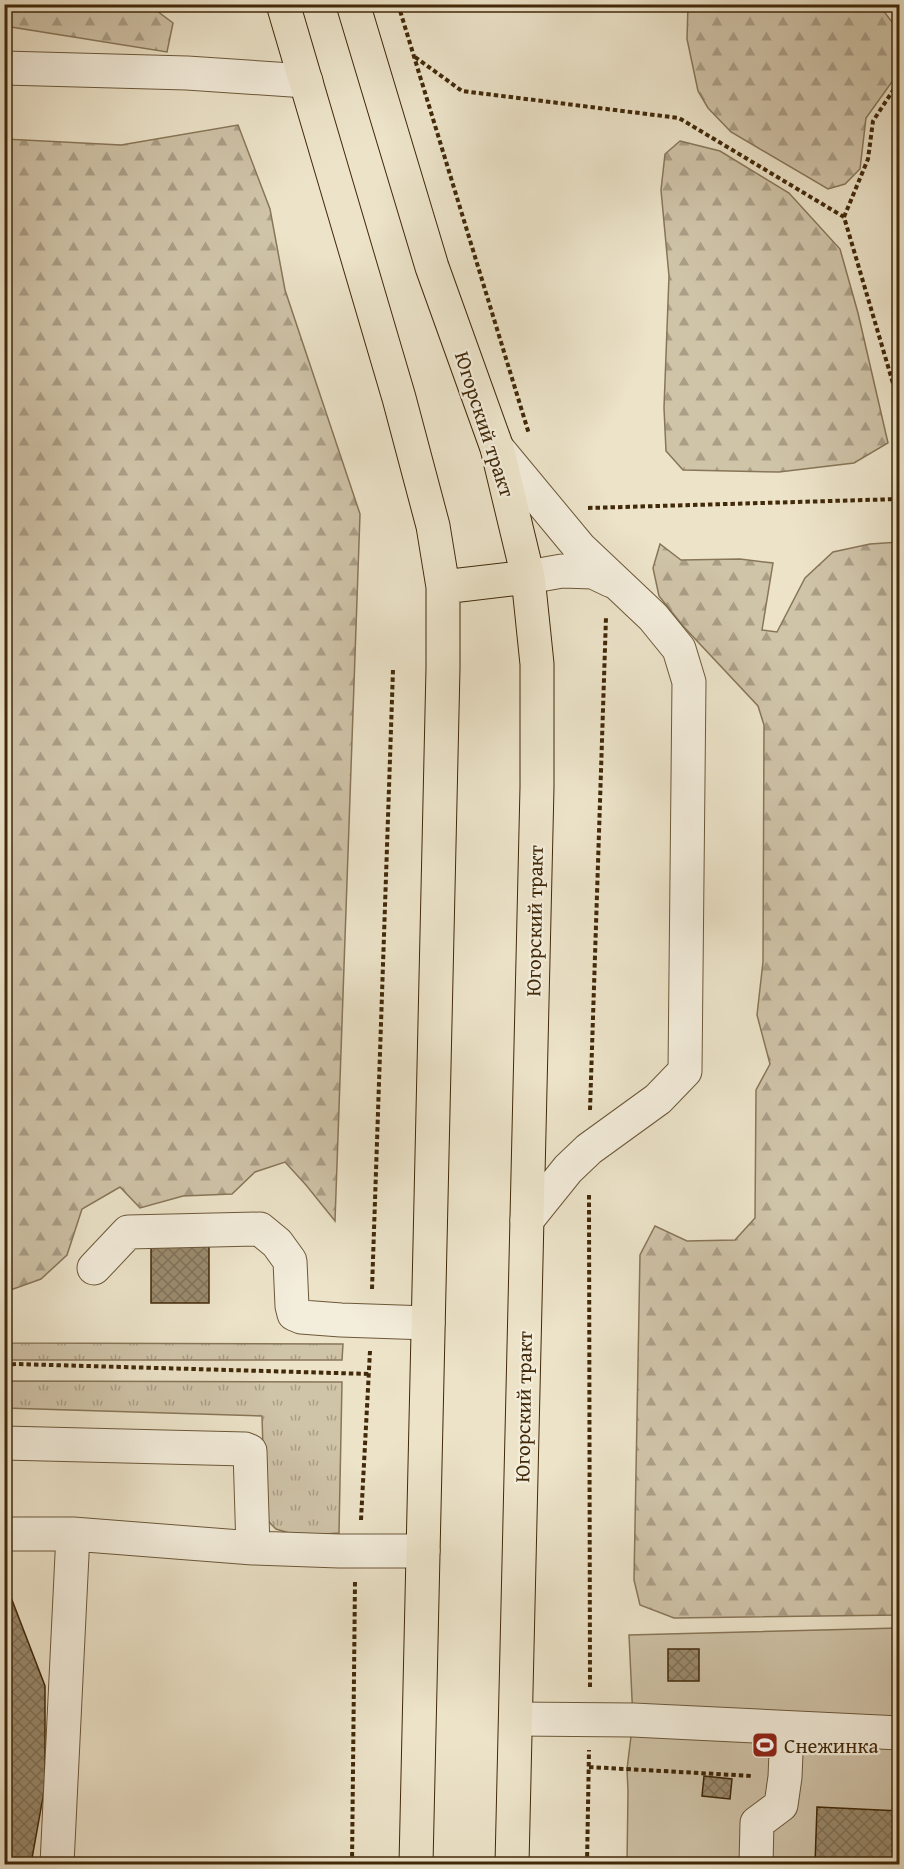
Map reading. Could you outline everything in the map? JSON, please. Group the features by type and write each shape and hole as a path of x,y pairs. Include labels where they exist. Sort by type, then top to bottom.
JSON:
{"main road":[{"path":"284,4 399,398 433,526 443,587 416,1864"},
{"name":"Югорский тракт","path":"355,11 432,267 497,448 528,577 537,664 537,787 512,1864"},
{"path":"443,587 528,577"}],"lane":[{"path":"4,68 187,73 306,81"},
{"path":"497,448 580,548 653,617 680,649 689,682 685,1071 658,1099 589,1149 526,1220"},
{"path":"528,577 562,571 593,572 616,583"},
{"path":"94,1268 128,1232 260,1229 277,1243 290,1261 294,1314 301,1317 428,1323"},
{"path":"4,1443 245,1449 250,1451 253,1548"},
{"path":"4,1534 73,1534 253,1548 423,1551"},
{"path":"57,1864 73,1534"},
{"path":"516,1719 633,1720 900,1733"},
{"path":"756,1864 757,1823 781,1805 787,1729"}],"path":[{"path":"398,4 408,34"},
{"path":"414,56 462,91 679,118 844,217"},
{"path":"900,80 873,121 868,159 844,217 900,407"},
{"path":"583,508 900,499"},
{"path":"352,1864 355,1570 359,1550 369,1374 393,670"},
{"path":"4,1365 369,1374"},
{"path":"589,1767 785,1777"}],"green space":[{"path":"4,5 149,5 173,23 167,52 5,26"},
{"path":"688,5 883,5 885,13 899,31 899,72 866,118 860,169 845,184 828,189 731,132 708,108 698,91 687,39"},
{"path":"238,125 270,209 285,290 360,514 335,1221 285,1162 255,1172 232,1194 183,1196 140,1208 120,1187 82,1209 67,1255 41,1279 5,1292 5,139 121,145"},
{"path":"680,141 720,151 789,193 840,249 858,313 888,443 854,463 779,472 683,470 666,451 664,408 669,276 661,190 665,154"},
{"path":"899,542 899,1615 674,1618 640,1605 634,1580 640,1255 655,1226 687,1241 735,1240 755,1218 756,1090 770,1064 757,1015 763,962 764,725 758,706 683,626 659,596 653,568 660,544 681,560 740,559 773,563 762,630 777,632 805,578 833,552 870,544"},
{"path":"5,1292 8,1292 7,1343 343,1344 342,1360 5,1360"},
{"path":"5,1381 342,1382 339,1533 299,1536 276,1529 265,1518 262,1416 5,1408"},
{"name":"Снежинка","path":"899,1628 899,1864 627,1864 627,1769 633,1720 629,1635"}],"building":[{"path":"151,1246 209,1246 209,1303 151,1303"},
{"path":"4,1587 7,1587 45,1686 45,1786 31,1864 4,1864"},
{"path":"668,1649 699,1649 699,1681 668,1681"},
{"path":"704,1776 732,1779 730,1799 702,1796"},
{"path":"817,1807 900,1811 900,1864 815,1864"}],"place":[{"name":"Снежинка","path":"765,1745"}]}
